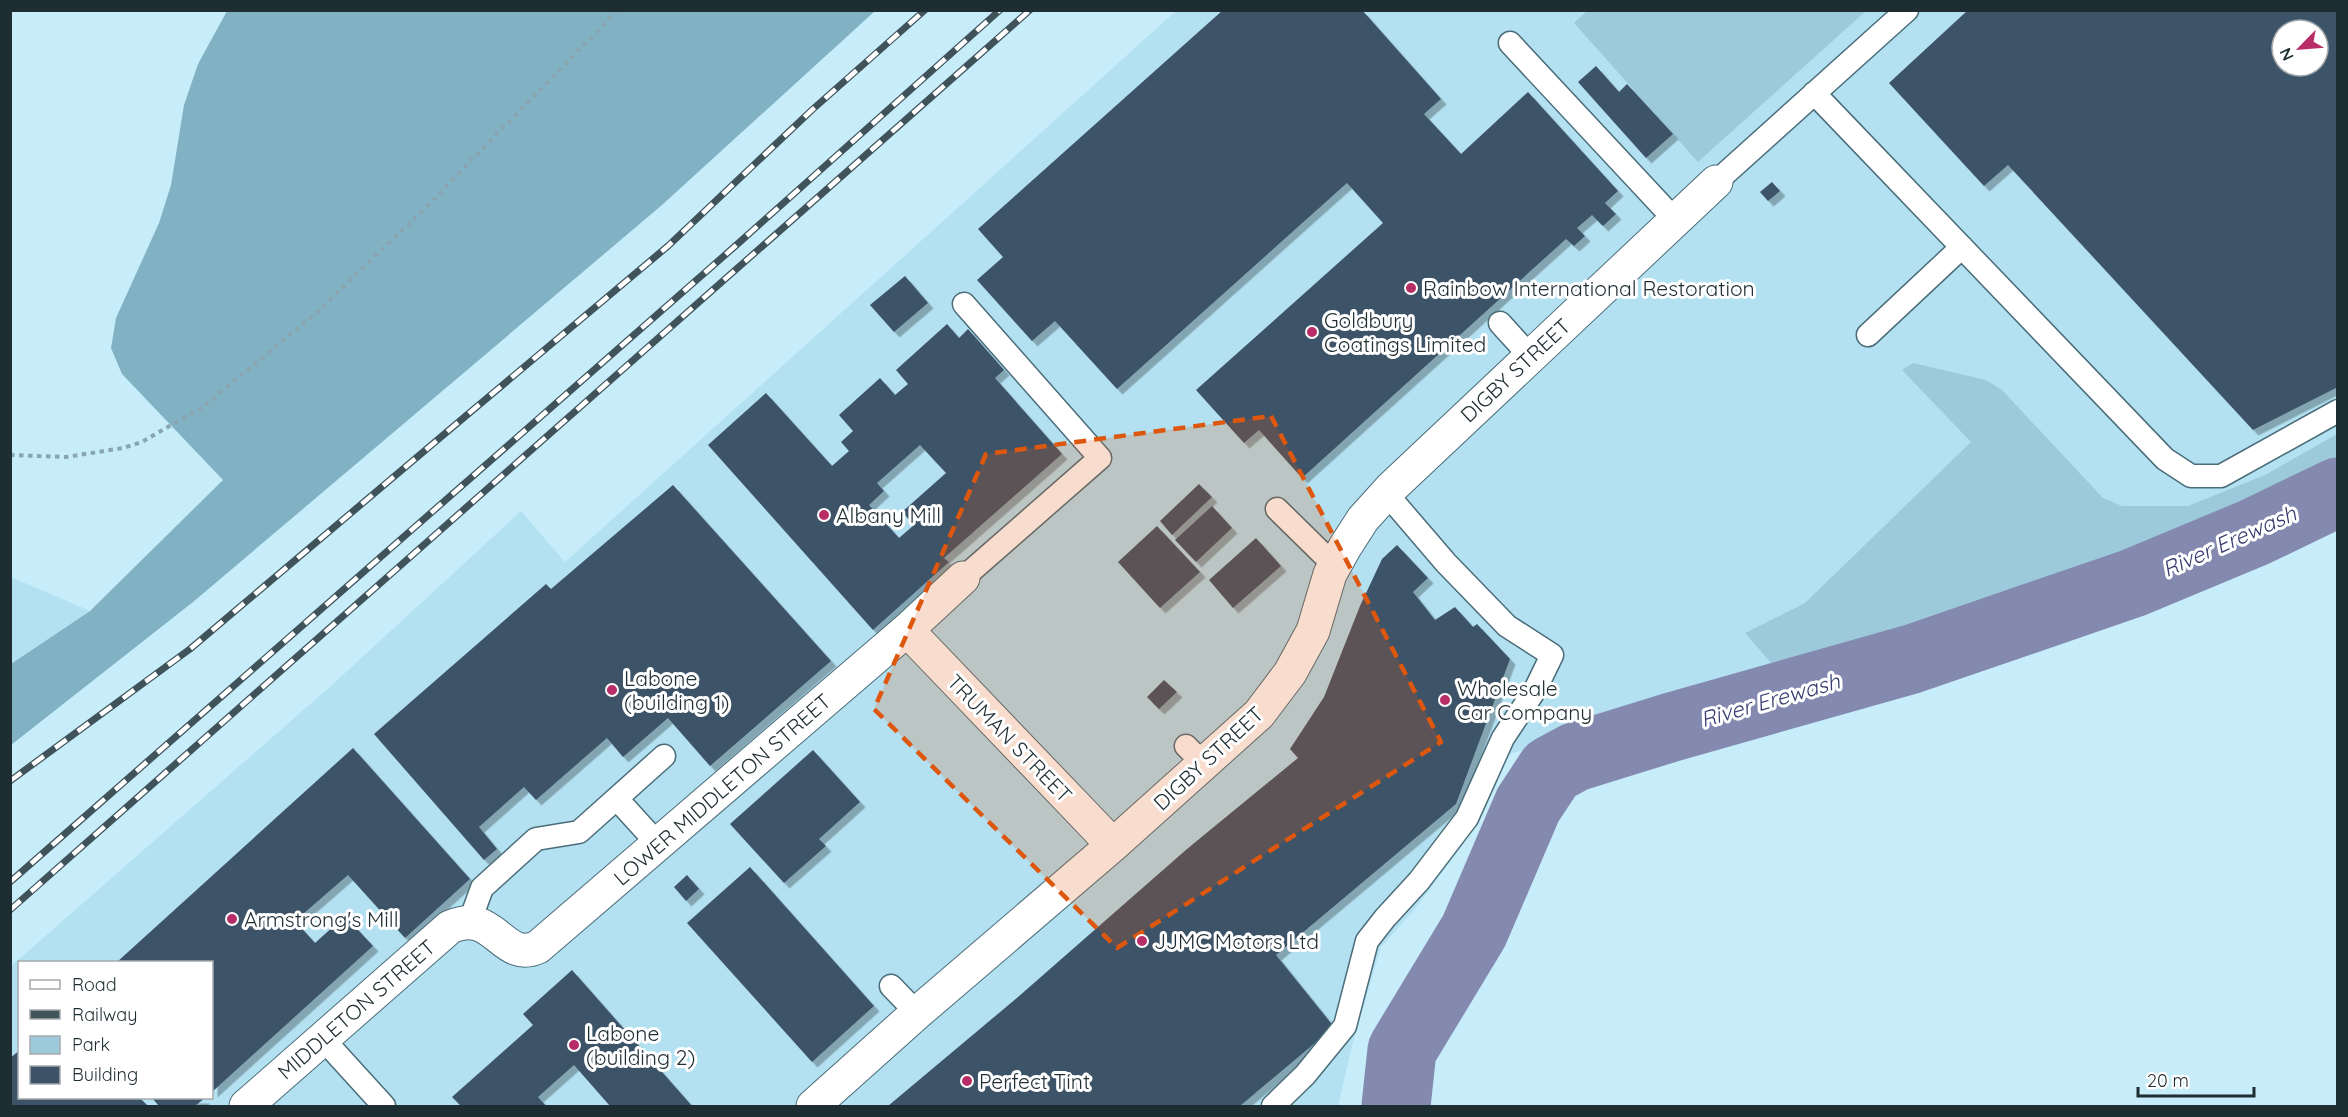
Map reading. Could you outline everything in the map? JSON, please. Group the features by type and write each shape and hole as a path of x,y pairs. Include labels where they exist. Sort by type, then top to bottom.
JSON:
{"street":[{"name":"DIGBY STREET","path":"813,1107 917,1013 1113,845 1195,755 1259,714 1290,674 1313,631 1322,596 1335,566 1363,519 1386,493 1716,182"},
{"name":"LOWER MIDDLETON STREET","path":"471,921 483,925 519,952 528,952 543,943 907,630 963,578"},
{"name":"TRUMAN STREET","path":"907,630 984,697 1113,845"},
{"name":"MIDDLETON STREET","path":"246,1107 450,927 471,921"}],"lane":[{"path":"1716,182 1907,10"},
{"path":"1510,43 1675,220"},
{"path":"1814,93 2165,459 2192,476 2221,476 2337,411"},
{"path":"1868,335 1962,247"},
{"path":"963,578 1100,458 964,304"},
{"path":"1500,323 1530,356"},
{"path":"1273,1107 1305,1075 1345,1026 1367,940 1419,881 1467,818 1503,738 1535,690 1552,655 1507,626 1446,563 1386,493"},
{"path":"1277,509 1335,566"},
{"path":"471,921 482,888 536,839 579,832 664,756"},
{"path":"617,799 658,844"},
{"path":"891,986 917,1013"},
{"path":"323,1039 384,1107"}],"path":[{"path":"10,455 66,457 123,448 142,442 204,406 316,313 425,208 618,10"}],"highlighted area":[{"path":"1271,416 1441,742 1117,948 874,709 986,454"}],"shaded area":[{"path":"227,11 875,11 662,205 193,602 11,745 11,664 90,611 223,480 122,374 111,348 116,318 159,223 171,185 184,105 198,64"},
{"path":"1176,11 2337,11 2337,473 2169,547 1954,620 1506,755 1462,846 1415,909 1381,947 1353,1042 1338,1106 11,1106 10,967 332,685 521,511 565,562"},
{"path":"11,577 90,611 11,664"}],"green space":[{"path":"1588,10 1866,11 1698,162 1574,23"},
{"path":"1913,363 1986,380 2002,390 2103,498 2122,506 2188,506 2265,475 2337,434 2337,473 2169,547 1954,620 1780,673 1745,633 1805,603 1971,442 1902,370"}],"building":[{"path":"1223,10 1362,10 1441,99 1424,114 1461,154 1528,92 1618,191 1605,203 1616,214 1603,226 1592,215 1577,228 1585,236 1574,246 1566,239 1302,478 1259,430 1244,443 1196,390 1383,223 1347,183 1117,389 1055,321 1032,341 977,280 1003,257 978,229"},
{"path":"1968,10 2338,10 2338,387 2253,430 2008,165 1984,186 1889,83"},
{"path":"1596,66 1619,92 1627,84 1673,134 1646,158 1578,82"},
{"path":"1772,182 1780,191 1768,201 1760,192"},
{"path":"905,276 928,303 894,332 870,305"},
{"path":"947,324 959,338 968,329 1004,370 995,378 1062,454 944,558 949,562 873,630 708,445 766,393 832,466 849,451 841,442 853,431 839,415 880,378 895,395 908,384 896,370","holes":["920,445 946,473 902,512 914,525 899,538 869,505 884,491 877,483"]},
{"path":"1199,484 1212,497 1172,535 1160,521"},
{"name":"Labone (building 1)","path":"673,485 831,661 710,766 668,718 623,757 607,738 536,800 524,787 479,827 497,849 484,860 374,734 546,584 551,589"},
{"path":"1212,506 1232,528 1196,562 1175,540"},
{"path":"1157,526 1200,572 1160,608 1118,562"},
{"path":"1256,538 1281,566 1233,608 1209,580"},
{"path":"1397,545 1428,578 1413,592 1435,620 1455,607 1473,627 1477,624 1510,659 1456,804 1276,955 1334,1027 1240,1106 888,1106 1018,997 1187,849 1298,758 1290,749 1324,697 1360,606 1382,559"},
{"path":"1164,680 1177,692 1159,709 1147,697"},
{"name":"Armstrong's Mill","path":"353,748 470,879 405,938 348,875 295,921 315,943 345,916 373,946 213,1091 213,961 118,961"},
{"path":"813,750 860,802 819,839 826,846 784,883 730,824"},
{"path":"750,867 874,1006 812,1062 687,923"},
{"path":"687,875 699,889 686,901 674,887"},
{"name":"Labone (building 2)","path":"572,970 692,1106 610,1106 574,1065 538,1097 546,1106 461,1106 452,1097 533,1025 523,1014"},
{"path":"18,1052 18,1099 141,1099 148,1106 10,1106 10,1058"},
{"path":"153,1099 204,1099 195,1106 159,1106"}],"waterway":[{"name":"River Erewash","path":"1396,1106 1402,1050 1474,931 1528,805 1551,770 1575,757 1912,659 2133,583 2253,533 2338,492"}],"railway":[{"path":"10,781 190,649 668,246 813,109 925,10"},
{"path":"10,882 733,248 1000,10"},
{"path":"10,910 1030,10"}],"place":[{"name":"Rainbow International Restoration","path":"1411,288"},
{"name":"Goldbury Coatings Limited","path":"1312,332"},
{"name":"Albany Mill","path":"824,515"},
{"name":"Labone (building 1)","path":"612,690"},
{"name":"Wholesale Car Company","path":"1445,700"},
{"name":"Armstrong's Mill","path":"232,919"},
{"name":"JJMC Motors Ltd","path":"1142,941"},
{"name":"Labone (building 2)","path":"574,1045"},
{"name":"Perfect Tint","path":"967,1081"}]}
